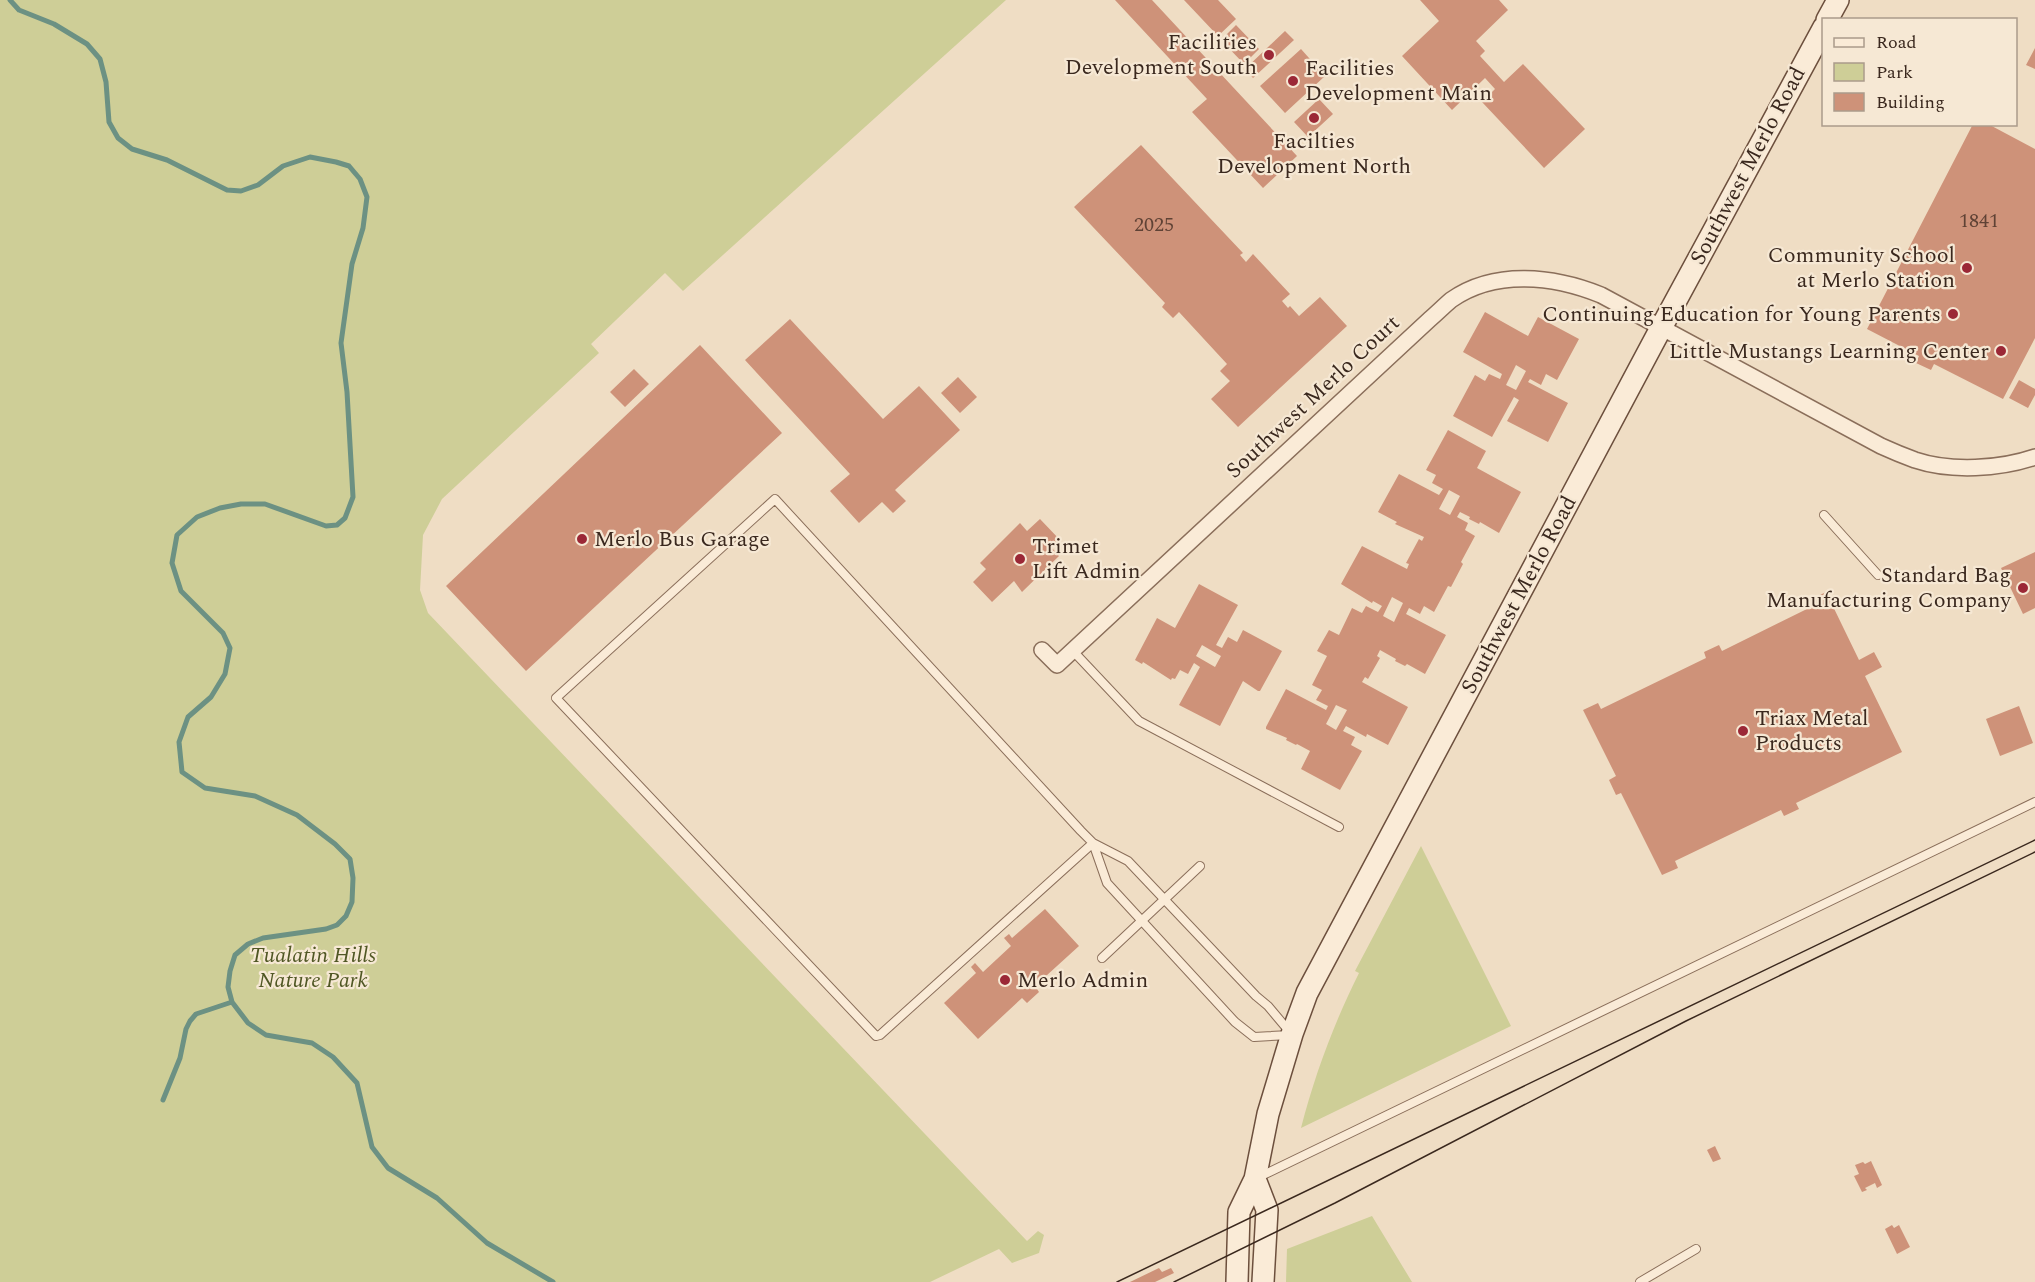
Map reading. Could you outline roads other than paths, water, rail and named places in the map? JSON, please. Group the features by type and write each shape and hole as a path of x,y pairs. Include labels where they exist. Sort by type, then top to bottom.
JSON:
{"street":[{"path":"1828,18 1838,0"},
{"name":"Southwest Merlo Road","path":"1237,1282 1239,1212 1255,1179 1268,1114 1307,993 1822,31"},
{"name":"Southwest Merlo Court","path":"1042,650 1057,665 1452,300 1475,287 1500,280 1529,279 1563,282 1601,295 1881,446 1917,461 1946,466 1999,467 2035,457"},
{"path":"1255,1179 1267,1210 1263,1282"}],"lane":[{"path":"1093,843 889,1027 876,1036 556,698 775,499 1093,843 1128,861 1268,1006 1292,1034"},
{"path":"1824,515 1878,574"},
{"path":"1073,651 1139,722 1339,827"},
{"path":"1255,1179 2035,801"},
{"path":"1093,843 1107,883 1235,1022 1254,1037 1292,1034"},
{"path":"1102,958 1200,866"},
{"path":"1640,1282 1696,1250"}],"waterway":[{"path":"10,0 19,10 54,24 87,44 100,59 106,82 109,122 118,138 132,149 167,160 227,190 241,191 258,185 283,166 310,157 349,166 360,179 367,197 363,228 352,264 341,343 347,392 353,497 345,518 337,525 326,526 265,504 241,504 220,508 197,517 177,535 172,563 181,591 223,633 230,648 225,674 211,697 188,717 179,742 182,772 205,788 255,796 297,815 335,844 350,859 353,878 352,902 346,916 337,925 326,929 263,938 248,944 235,955 230,971 228,987 232,1002 248,1023 266,1035 312,1043 333,1057 357,1083 372,1147 388,1168 437,1198 487,1243 553,1282"},
{"path":"163,1100 180,1058 190,1021 196,1014 232,1002"}],"tram line":[{"path":"1117,1282 2035,840"},
{"path":"1174,1282 1335,1203 1686,1021 2035,852"}],"place":[{"name":"Facilities Development South","path":"1269,55"},
{"name":"Facilities Development Main","path":"1293,81"},
{"name":"Facilties Development North","path":"1314,118"},
{"name":"Community School at Merlo Station","path":"1967,268"},
{"name":"Continuing Education for Young Parents","path":"1953,314"},
{"name":"Little Mustangs Learning Center","path":"2001,351"},
{"name":"Merlo Bus Garage","path":"582,539"},
{"name":"Trimet Lift Admin","path":"1020,559"},
{"name":"Standard Bag Manufacturing Company","path":"2023,588"},
{"name":"Triax Metal Products","path":"1743,731"},
{"name":"Merlo Admin","path":"1005,980"}],"park label":[{"name":"Tualatin Hills Nature Park","path":"313,968"}]}
